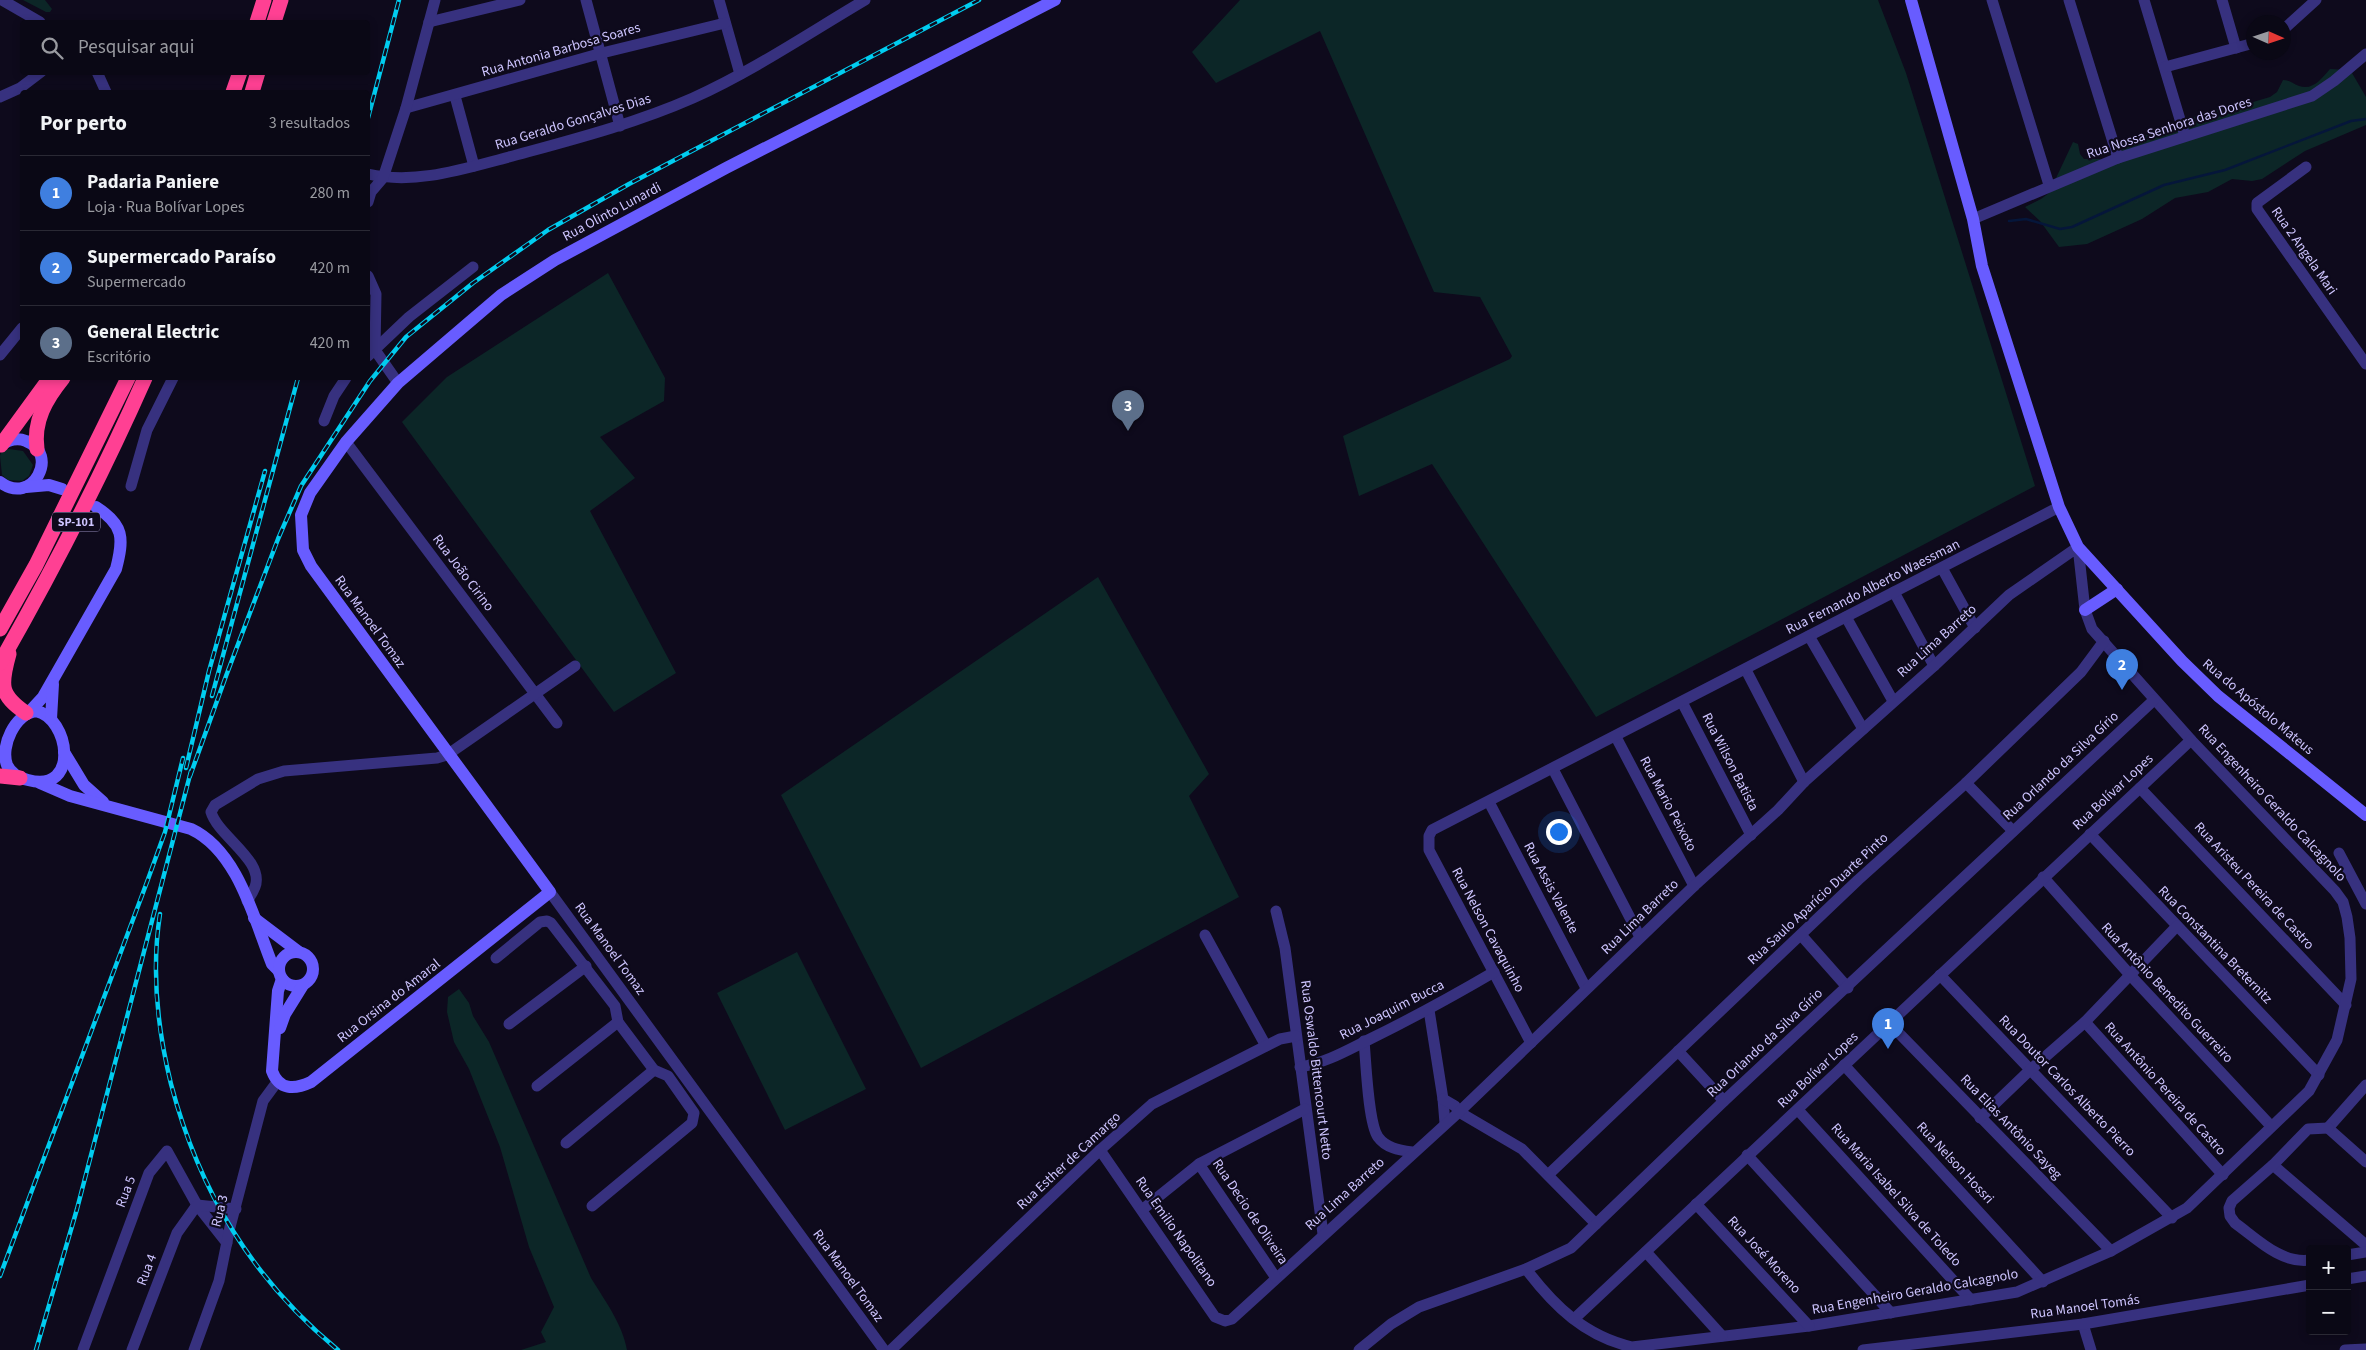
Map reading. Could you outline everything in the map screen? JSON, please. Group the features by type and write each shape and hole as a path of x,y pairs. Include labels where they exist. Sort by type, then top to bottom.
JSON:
{"highway":[{"path":"258,20 264,0"},
{"path":"275,20 281,0"},
{"path":"235,90 239,75"},
{"path":"253,90 257,75"},
{"path":"0,446 49,380"},
{"path":"39,455 35,436 39,419 49,396 61,380"},
{"name":"SP-101","path":"0,663 105,466 144,380"},
{"name":"SP-101","path":"0,629 36,565 124,381"},
{"path":"16,635 4,672 2,687 6,700 28,712"},
{"path":"0,776 20,778"}],"street":[{"path":"2,0 37,20"},
{"path":"370,197 383,178 406,108 435,0"},
{"path":"429,22 520,0"},
{"path":"586,0 602,53 620,126"},
{"path":"719,0 740,74"},
{"name":"Rua Geraldo Gonçalves Dias","path":"370,175 383,178 426,177 474,166 620,126 694,97 740,74 865,0"},
{"name":"Rua Olinto Lunardi","path":"311,566 303,550 301,515 310,493 346,442 398,383 501,295 555,260 726,168 1054,0"},
{"path":"1911,0 1974,219 1982,266 2059,507"},
{"path":"1992,0 2049,186"},
{"path":"2069,0 2118,158"},
{"path":"2144,0 2185,136"},
{"path":"2222,0 2236,48"},
{"path":"2291,22 2316,0"},
{"name":"Rua Antonia Barbosa Soares","path":"406,108 455,96 602,53 725,23"},
{"path":"2165,67 2246,45"},
{"name":"Rua Nossa Senhora das Dores","path":"1974,219 2118,158 2312,96 2334,81 2366,54"},
{"path":"0,97 20,88 37,75"},
{"path":"98,75 105,90"},
{"path":"455,96 474,166"},
{"name":"Rua 2 Angela Mari","path":"2306,167 2257,203 2257,209 2366,364"},
{"path":"371,353 409,317 473,267"},
{"path":"370,280 376,294 371,353 398,383"},
{"path":"0,354 20,330"},
{"path":"131,486 144,439 171,380"},
{"path":"324,421 334,396 345,380"},
{"path":"0,446 17,439 30,443 60,487 4,486"},
{"name":"Rua João Cirino","path":"346,442 557,723"},
{"path":"26,487 39,475 39,455"},
{"path":"96,506 109,515 118,527 121,536 120,555 116,569 43,697 10,734 5,752 6,762 10,770 20,778 40,783 70,796 191,829 203,834 224,854 247,901 272,964 280,975 294,986 303,985"},
{"name":"Rua do Apóstolo Mateus","path":"2059,507 2078,547 2182,661 2218,696 2366,815"},
{"name":"Rua Fernando Alberto Waessman","path":"1432,830 1616,737 2059,507"},
{"name":"Rua Engenheiro Geraldo Calcagnolo","path":"1526,1269 1544,1292 1590,1332 1609,1342 1632,1347 1809,1326 2017,1292 2111,1251 2172,1218 2194,1203 2309,1091 2337,1040 2351,979 2350,938 2343,902 2335,891 2154,700 2092,629 2085,610 2078,547"},
{"name":"Rua Lima Barreto","path":"1232,1319 1322,1234 1458,1112 1586,988 1751,835 1804,782 1934,666 2009,595 2078,547"},
{"name":"Rua Manoel Tomaz","path":"311,566 447,755 550,892 884,1350"},
{"path":"1942,568 1975,628"},
{"path":"2085,610 2117,589"},
{"path":"1894,592 1934,666"},
{"path":"1846,618 1893,701"},
{"path":"1809,636 1863,729"},
{"name":"Rua Saulo Aparício Duarte Pinto","path":"1549,1174 1801,935 1966,783 2081,672 2104,641"},
{"path":"247,901 256,886 254,869 214,820 211,812 215,805 270,774 299,768 437,758 447,755 576,666"},
{"path":"1746,670 1804,782"},
{"path":"51,719 55,674"},
{"name":"Rua Orlando da Silva Gírio","path":"1360,1350 1391,1324 1419,1307 1526,1269 1571,1248 1724,1101 1848,988 2154,700"},
{"name":"Rua Wilson Batista","path":"1682,702 1751,835"},
{"path":"28,712 39,711 51,719 59,732 64,751 84,785 110,806"},
{"name":"Rua Mario Peixoto","path":"1616,737 1694,886"},
{"name":"Rua Bolívar Lopes","path":"1574,1319 2191,740"},
{"path":"40,783 50,781 57,776 62,766 64,751"},
{"path":"1553,769 1640,937"},
{"path":"1966,783 2013,831"},
{"name":"Rua Aristeu Pereira de Castro","path":"2140,788 2346,1006"},
{"name":"Rua Assis Valente","path":"1489,802 1586,988"},
{"name":"Rua Nelson Cavaquinho","path":"1432,830 1428,836 1429,850 1531,1043"},
{"name":"Rua Constantina Breternitz","path":"2090,834 2319,1075"},
{"path":"2339,852 2366,904"},
{"name":"Rua Antônio Benedito Guerreiro","path":"2043,878 2131,976 2271,1126"},
{"name":"Rua Orsina do Amaral","path":"278,1082 290,1088 299,1088 311,1082 550,892"},
{"name":"Rua Oswaldo Bittencourt Netto","path":"1276,911 1285,948 1322,1234"},
{"path":"254,918 308,958 313,968 310,979 303,985 284,1014 276,1037"},
{"path":"496,958 540,922 547,921 586,966 615,1006 618,1022 654,1070 668,1076 694,1113 694,1119 592,1206"},
{"path":"1980,1118 2030,1070 2085,1022 2177,926"},
{"path":"1801,935 1848,988"},
{"path":"1205,936 1266,1046"},
{"path":"278,1082 272,1071 282,959 293,952 299,952"},
{"path":"508,1024 586,966"},
{"name":"Rua Joaquim Bucca","path":"1300,1067 1317,1065 1429,1010 1494,972"},
{"name":"Rua Doutor Carlos Alberto Pierro","path":"1940,975 2172,1218"},
{"path":"1429,1010 1445,1123"},
{"path":"536,1086 618,1022"},
{"path":"628,1034 645,1022"},
{"name":"Rua Antônio Pereira de Castro","path":"2085,1022 2223,1175"},
{"name":"Rua Elias Antônio Sayeg","path":"1890,1024 2111,1251"},
{"name":"Rua Esther de Camargo","path":"891,1350 1100,1150 1152,1104 1280,1039 1296,1036"},
{"path":"1364,1041 1374,1131 1384,1144 1397,1150 1412,1152"},
{"path":"1678,1051 1724,1101"},
{"name":"Rua Nelson Hossri","path":"1844,1065 2043,1282"},
{"path":"566,1143 654,1070"},
{"name":"Rua 3","path":"194,1350 219,1281 263,1101 278,1082"},
{"path":"2328,1128 2366,1085"},
{"path":"1443,1099 1455,1106 1458,1112 1522,1149 1549,1174 1596,1224"},
{"path":"1143,1210 1199,1164 1305,1109"},
{"name":"Rua Maria Isabel Silva de Toledo","path":"1798,1110 1971,1300"},
{"path":"2306,1260 2297,1261 2283,1258 2235,1223 2230,1216 2229,1208 2232,1201 2308,1129 2328,1128 2366,1162"},
{"name":"Rua Emilio Napolitano","path":"1100,1150 1215,1317 1225,1321 1232,1319"},
{"path":"1397,1150 1403,1161"},
{"name":"Rua 5","path":"83,1350 149,1173 167,1151 197,1205 227,1243"},
{"path":"1747,1155 1891,1313"},
{"name":"Rua Decio de Oliveira","path":"1199,1164 1276,1278"},
{"path":"2272,1165 2366,1246"},
{"name":"Rua José Moreno","path":"1696,1204 1809,1326"},
{"path":"197,1205 236,1210"},
{"name":"Rua 4","path":"132,1350 177,1233 197,1205"},
{"path":"1646,1252 1722,1336"},
{"path":"2351,1254 2366,1252"},
{"path":"2351,1278 2366,1276"},
{"name":"Rua Manoel Tomás","path":"1863,1350 2083,1324 2306,1286"},
{"path":"2083,1324 2091,1350"},
{"path":"2344,1350 2366,1349"}],"green space":[{"path":"23,0 45,0 52,9 50,12 46,12"},
{"path":"1240,0 1878,0 1906,73 2035,486 1596,717 1432,464 1359,496 1343,436 1510,359 1512,356 1480,297 1434,292 1320,31 1216,83 1192,52"},
{"path":"2330,69 2347,70 2352,73 2366,97 2366,125 2305,151 2262,179 2252,181 2232,179 2208,192 2175,198 2142,219 2087,244 2059,247 2040,221 2025,207 2049,193 2073,142 2078,144 2080,154 2084,159 2108,159 2141,137 2215,109 2243,105 2270,97 2277,92 2283,80 2299,86 2309,87 2320,80"},
{"path":"608,273 665,378 664,401 600,437 635,478 590,511 676,673 614,712 402,422 447,377"},
{"path":"2,450 23,451 33,465 29,476 22,481 8,480 2,475 0,456"},
{"path":"1098,577 1209,774 1189,796 1239,897 921,1068 781,795"},
{"path":"797,952 866,1089 785,1130 717,993"},
{"path":"459,989 469,1003 473,1016 489,1042 591,1278 617,1321 627,1350 521,1350 546,1342 541,1332 554,1307 529,1247 500,1147 469,1069 454,1042 447,1012 448,997"}],"waterway":[{"path":"2009,221 2026,219 2060,229 2072,227 2164,185 2225,170 2351,121 2366,119"}],"railway":[{"path":"370,110 399,0"},
{"path":"190,776 278,539 301,486 370,381 406,337 473,283 548,230 629,184 979,0"},
{"path":"212,696 297,380"},
{"path":"186,768 209,671 265,471"},
{"path":"0,1276 165,832 183,758"},
{"path":"36,1350 77,1209 191,771"},
{"path":"160,914 157,936 156,978 162,1042 171,1084 197,1161 213,1196 255,1263 307,1323 338,1350"}],"place":[{"name":"General Electric","path":"1128,431"},
{"name":"Supermercado Paraíso","path":"2122,690"},
{"name":"Padaria Paniere","path":"1888,1049"}]}
